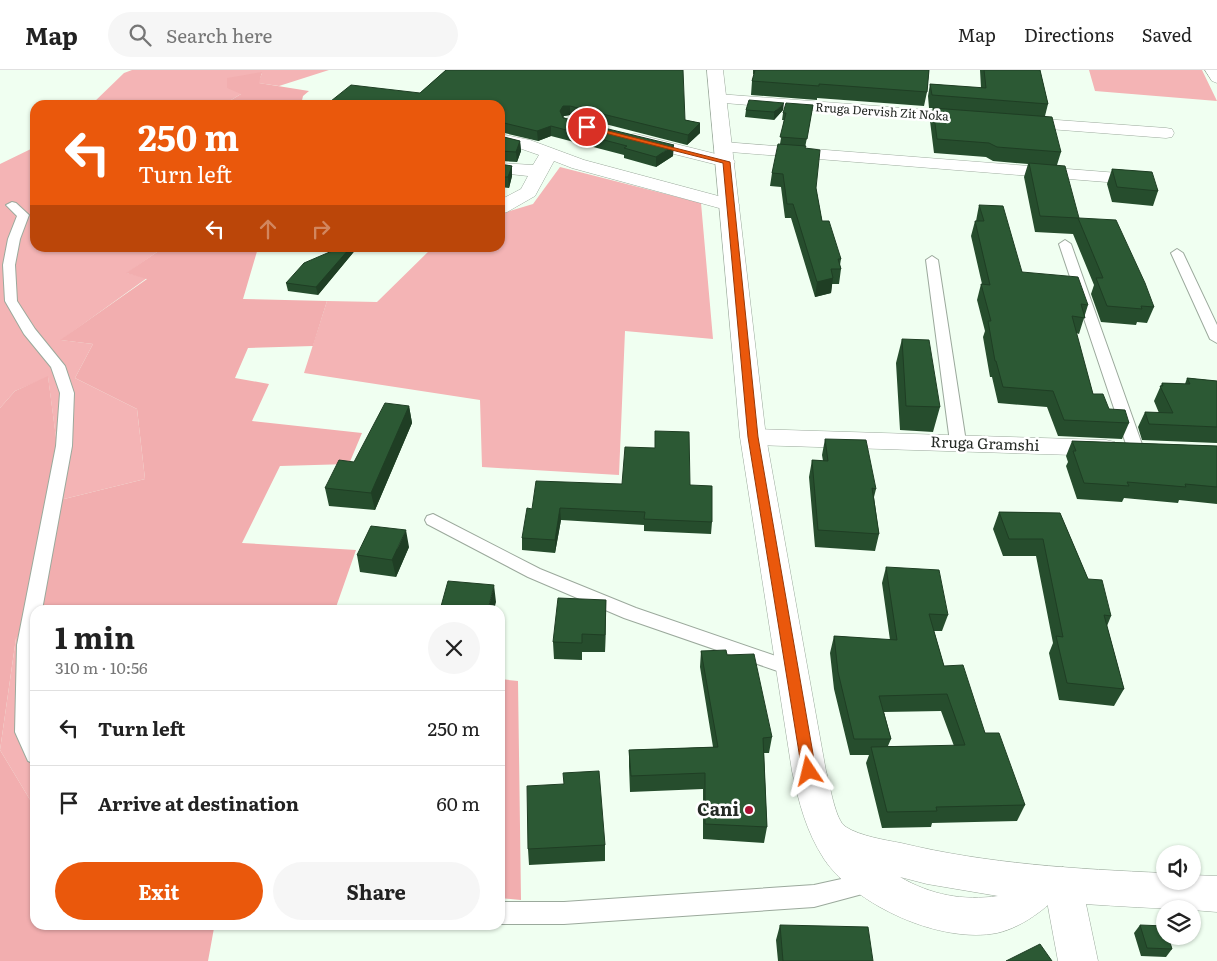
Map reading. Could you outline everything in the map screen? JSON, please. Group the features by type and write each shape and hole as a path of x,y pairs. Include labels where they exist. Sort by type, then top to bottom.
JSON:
{"street":[{"path":"715,70 753,437 814,794 826,830 847,858 874,882 903,898 937,912 955,916 984,917 1001,913 1055,884"},
{"path":"1213,70 1217,78"},
{"name":"Rruga Dervish Zit Noka","path":"718,99 1166,133"},
{"path":"616,134 725,154 1144,180"},
{"path":"505,140 524,144 578,164 730,205"},
{"path":"505,205 528,192 549,153"},
{"path":"505,168 538,171"},
{"name":"Rruga Gramshi","path":"753,437 958,442 1163,451"},
{"path":"832,839 867,852 936,869 1055,884 1217,894"},
{"path":"1055,884 1078,961"}],"lane":[{"path":"12,205 23,215 14,239 9,265 11,301 29,331 58,366 67,393 64,446 34,605"},
{"path":"1065,244 1136,450"},
{"path":"1177,253 1217,339"},
{"path":"932,260 958,442"},
{"path":"433,520 543,577 630,612 792,669"},
{"path":"30,624 26,645 25,732 30,744"},
{"path":"505,913 564,913 814,896 874,882"}],"shaded area":[{"path":"132,70 329,70 279,86 258,83 262,73 241,94 231,100 96,100 124,73"},
{"path":"1089,70 1202,70 1217,101 1095,91"},
{"path":"262,72 259,83 309,91 303,96 302,100 231,100 241,94 227,88 227,78"},
{"path":"30,149 30,252 157,252 127,273 147,278 61,340 93,344 75,378 137,409 145,479 64,499 48,377 15,391 0,408 0,164"},
{"path":"560,167 701,203 713,339 625,331 619,475 482,467 480,400 304,373 327,301 377,302 428,252 505,252 505,212 533,204"},
{"path":"157,252 257,252 243,299 327,301 313,346 248,348 235,378 269,384 252,421 362,433 349,464 280,466 242,543 356,550 337,605 30,605 30,636 16,638 0,750 0,408 15,391 48,376 64,499 145,479 137,409 75,378 93,344 60,340 147,279 126,273"},
{"path":"30,636 30,800 0,750 16,638"},
{"path":"505,680 518,681 521,900 505,898"},
{"path":"0,750 30,800 30,930 214,930 208,961 0,961"}],"building":[{"path":"446,70 683,70 685,120 700,123 688,135 570,106 563,106 560,111 563,118 674,145 656,157 624,148 627,146 551,126 537,131 505,123 505,100 332,100 351,85 420,93"},
{"path":"755,70 929,70 927,92 752,81"},
{"path":"984,70 1040,70 1048,104 932,95 930,84 986,88"},
{"path":"749,100 784,103 774,112 746,110"},
{"path":"786,103 813,105 807,139 780,137 786,113 783,113"},
{"path":"933,108 1052,117 1061,152 997,147 989,143 937,139"},
{"path":"505,137 520,141 516,152 505,151"},
{"path":"778,144 806,146 805,148 820,150 816,188 822,221 829,221 841,259 838,259 841,269 831,269 833,278 817,282 793,204 787,204 783,174 772,173"},
{"path":"1029,163 1065,166 1079,218 1116,220 1154,307 1141,306 1142,309 1107,306 1096,278 1103,278 1078,218 1040,216"},
{"path":"505,165 512,166 508,177 505,177"},
{"path":"1112,169 1152,172 1158,191 1117,187"},
{"path":"979,205 1003,206 1022,272 1078,277 1088,305 1081,304 1085,318 1072,316 1093,394 1103,394 1109,409 1125,410 1129,423 1064,420 1053,391 1003,387 995,361 988,321 991,321 981,284 990,285 975,221 984,221"},
{"path":"330,252 347,252 316,287 286,283 304,263"},
{"path":"902,339 929,340 940,407 906,406"},
{"path":"1187,378 1217,381 1217,427 1149,424 1145,412 1173,413 1160,386 1163,386 1162,383 1190,384"},
{"path":"385,403 409,406 371,493 325,488 339,460 354,462"},
{"path":"655,431 689,432 690,485 712,486 712,522 644,519 645,512 560,508 555,540 522,538 527,508 532,509 536,481 622,484 625,447 655,448"},
{"path":"825,439 866,440 876,489 872,488 879,534 818,530 812,460 828,461"},
{"path":"1072,441 1217,446 1217,487 1185,484 1186,487 1127,482 1129,486 1084,483 1073,451 1076,451"},
{"path":"999,512 1060,513 1088,579 1102,580 1111,616 1104,615 1124,689 1067,683 1056,636 1063,637 1043,539 1009,539"},
{"path":"371,526 406,530 392,560 357,555"},
{"path":"886,567 939,570 948,615 929,614 944,666 963,665 985,733 999,733 1025,805 936,807 937,811 887,812 871,747 965,745 947,694 879,696 891,739 854,739 838,672 834,636 897,640"},
{"path":"448,581 494,585 489,605 441,605"},
{"path":"558,598 606,600 605,635 582,634 582,643 553,642"},
{"path":"726,650 727,655 754,654 772,737 763,738 767,827 705,824 705,773 631,776 629,750 718,747 701,651"},
{"path":"599,771 605,845 528,849 527,786 564,784 563,773"},
{"path":"780,925 868,927 873,961 783,961"},
{"path":"1140,925 1156,926 1156,945 1171,945 1172,949 1147,948"},
{"path":"1040,944 1052,961 1006,961"}],"place":[{"name":"Cani","path":"749,810"}],"route":[{"path":"587,127 726,162 753,437 809,771"}]}
